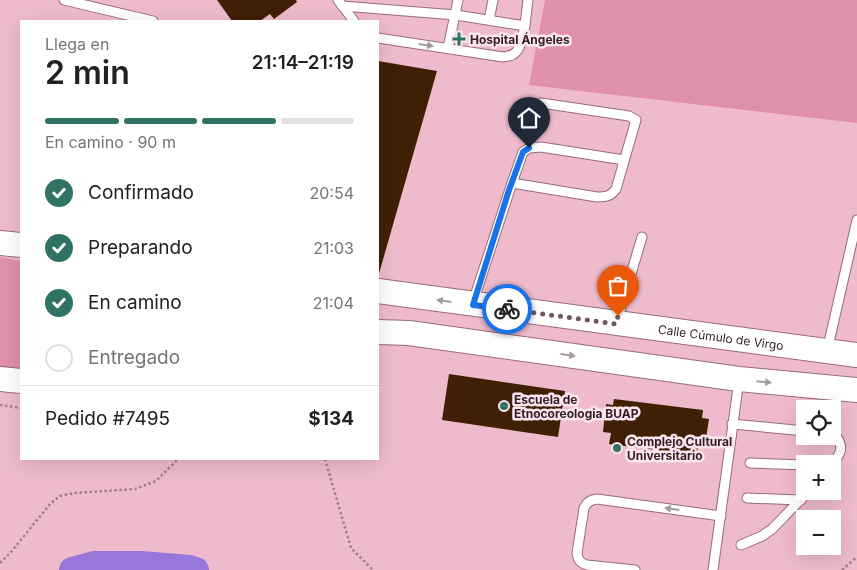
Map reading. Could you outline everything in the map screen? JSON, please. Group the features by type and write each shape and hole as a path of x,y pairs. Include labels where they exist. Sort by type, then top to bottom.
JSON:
{"main road":[{"path":"0,243 20,246"},
{"name":"Calle Cúmulo de Virgo","path":"379,291 551,316 857,356"},
{"path":"486,343 543,339 548,337 551,316"},
{"path":"379,332 409,333 486,343 739,379 857,390"},
{"path":"0,379 20,381"}],"lane":[{"path":"448,48 458,0"},
{"path":"489,20 493,0"},
{"path":"379,38 503,57 512,56 518,49 528,0"},
{"path":"66,1 150,20"},
{"path":"340,3 456,15 524,26"},
{"path":"340,3 353,20"},
{"path":"512,183 605,197 612,195 616,189 636,120 628,116 541,103"},
{"path":"473,305 523,152 529,148 541,147 624,160"},
{"path":"827,352 857,220"},
{"path":"616,324 642,237"},
{"path":"713,570 739,379"},
{"path":"732,424 796,430"},
{"path":"750,463 796,465"},
{"path":"747,498 796,500"},
{"path":"635,570 587,565 578,558 577,553 586,503 597,499 721,516"},
{"path":"741,545 762,536 772,529 801,500"}],"path":[{"path":"0,405 20,408"},
{"path":"0,563 12,552 51,503 60,496 74,492 135,489 156,481 177,460"},
{"path":"325,460 352,548 372,570"},
{"path":"842,570 857,557"}],"shaded area":[{"path":"545,0 857,0 857,123 529,85"},
{"path":"0,257 20,261 20,371 0,368"}],"building":[{"path":"217,0 296,0 297,2 274,19 270,14 261,20 231,20"},
{"path":"379,61 437,71 379,274"},
{"name":"Escuela de Etnocoreologia BUAP","path":"449,374 565,391 558,437 442,420"},
{"path":"614,399 703,410 702,418 709,419 706,438 699,437 697,455 609,444 611,433 603,432 606,404 613,405"}],"waterway":[{"path":"72,570 94,564 141,564 196,570"}],"way so far":[{"path":"507,309 616,324 618,316"}],"place":[{"name":"Hospital Ángeles","path":"459,39"},
{"name":"Escuela de Etnocoreologia BUAP","path":"504,406"},
{"name":"Complejo Cultural Universitario","path":"617,448"}],"route":[{"path":"507,309 473,305 509,190 523,152 529,148"}]}
